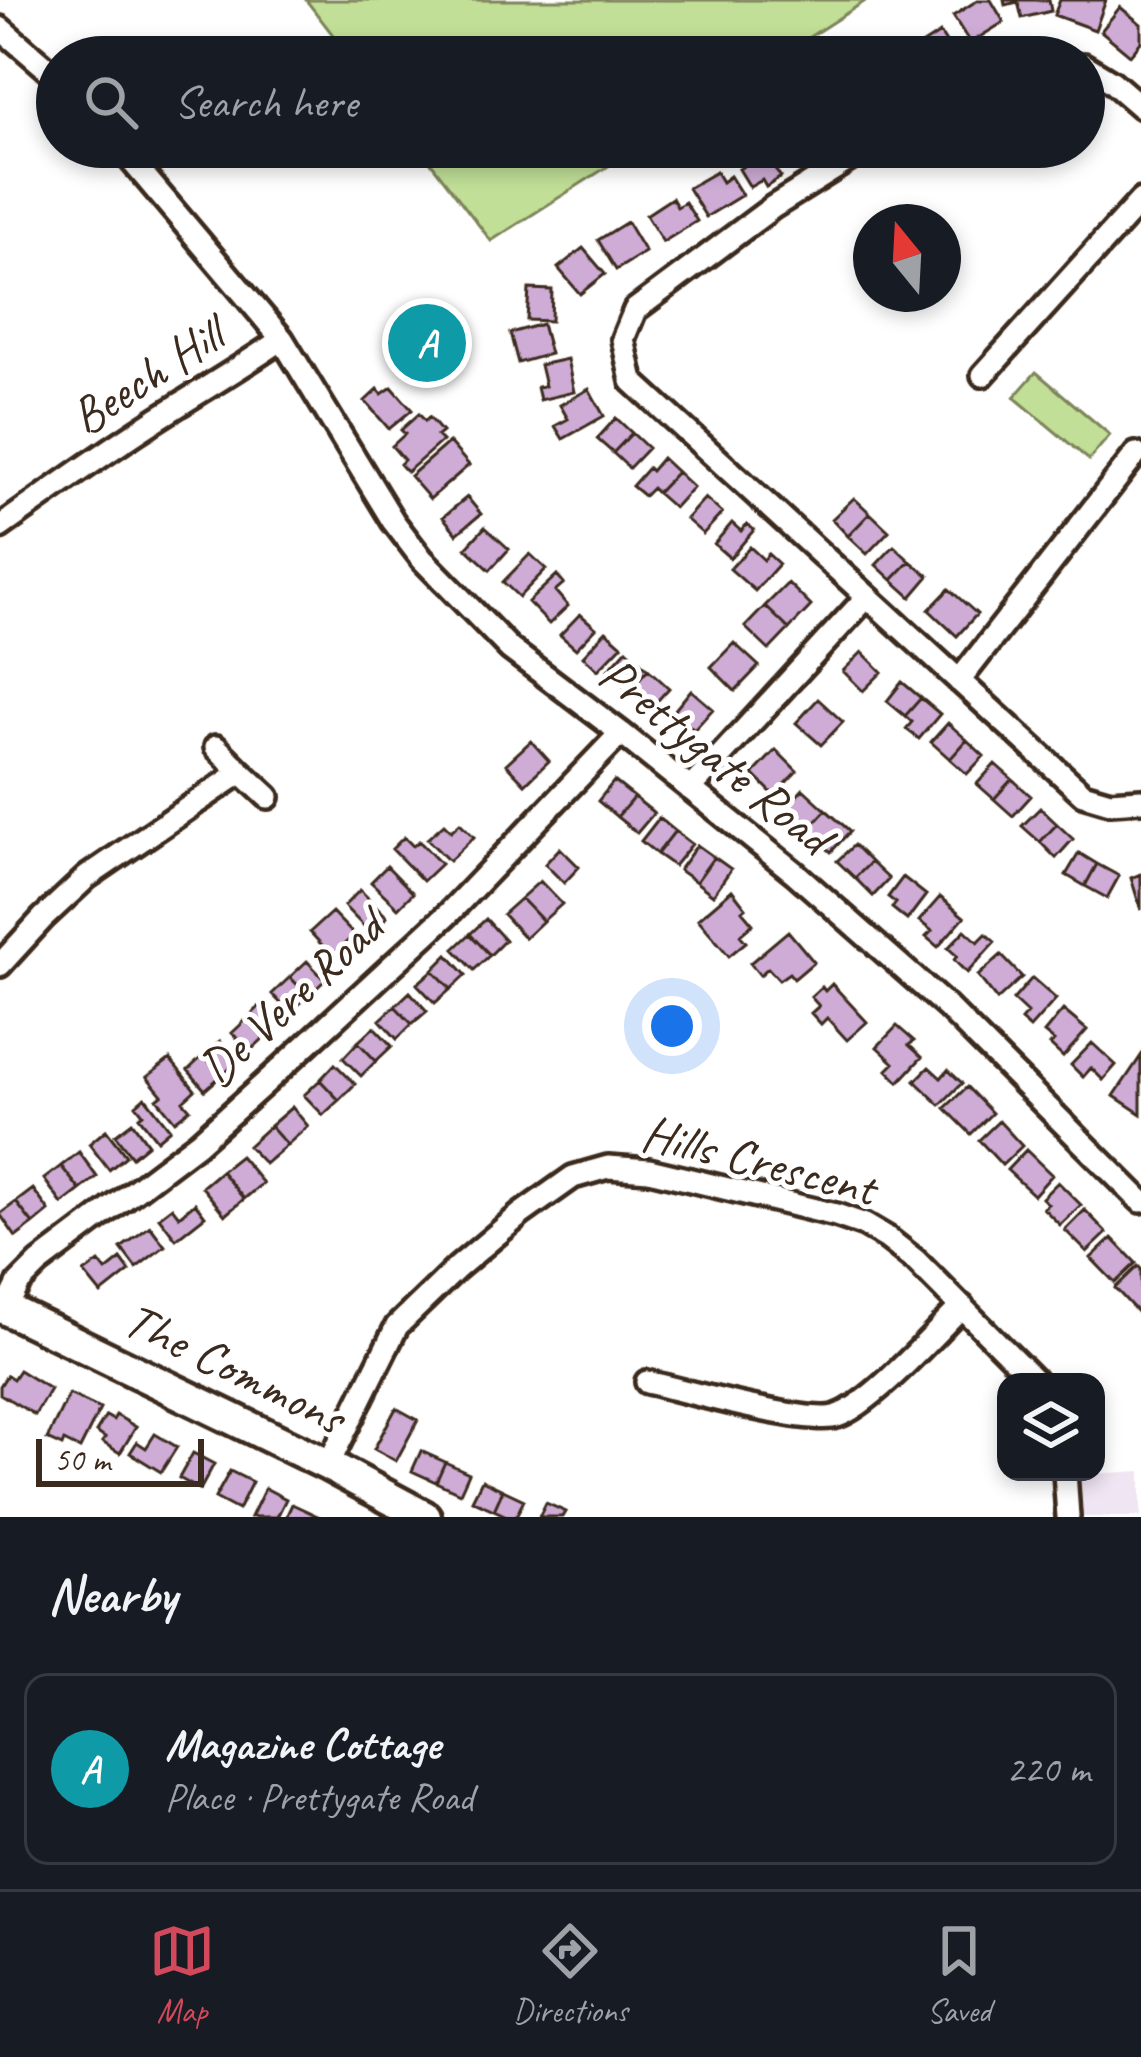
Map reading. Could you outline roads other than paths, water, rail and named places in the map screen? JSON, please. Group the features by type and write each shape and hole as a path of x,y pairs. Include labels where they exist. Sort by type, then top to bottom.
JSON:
{"street":[{"path":"0,28 36,59"},
{"path":"1105,78 1141,107"},
{"name":"Prettygate Road","path":"138,168 282,339 393,521 422,559 510,649 795,873 947,1007 1141,1202"},
{"path":"835,168 773,207 635,310 623,339 632,381 1083,794 1110,802 1141,800"},
{"path":"983,375 1141,200"},
{"name":"Beech Hill","path":"0,527 94,460 282,339"},
{"path":"959,681 1136,454"},
{"path":"691,789 866,598"},
{"name":"De Vere Road","path":"3,1308 39,1263 198,1142 448,914 621,733"},
{"path":"216,747 268,796"},
{"path":"0,965 87,878 241,772"},
{"name":"Hills Crescent","path":"328,1465 397,1326 521,1214 573,1177 608,1167 650,1170 865,1226 915,1260 1027,1373"},
{"path":"647,1382 802,1417 835,1418 896,1371 962,1306"},
{"name":"The Commons","path":"3,1308 425,1517"},
{"path":"1065,1481 1067,1517"}],"place":[{"name":"Magazine Cottage","path":"427,343"}]}
